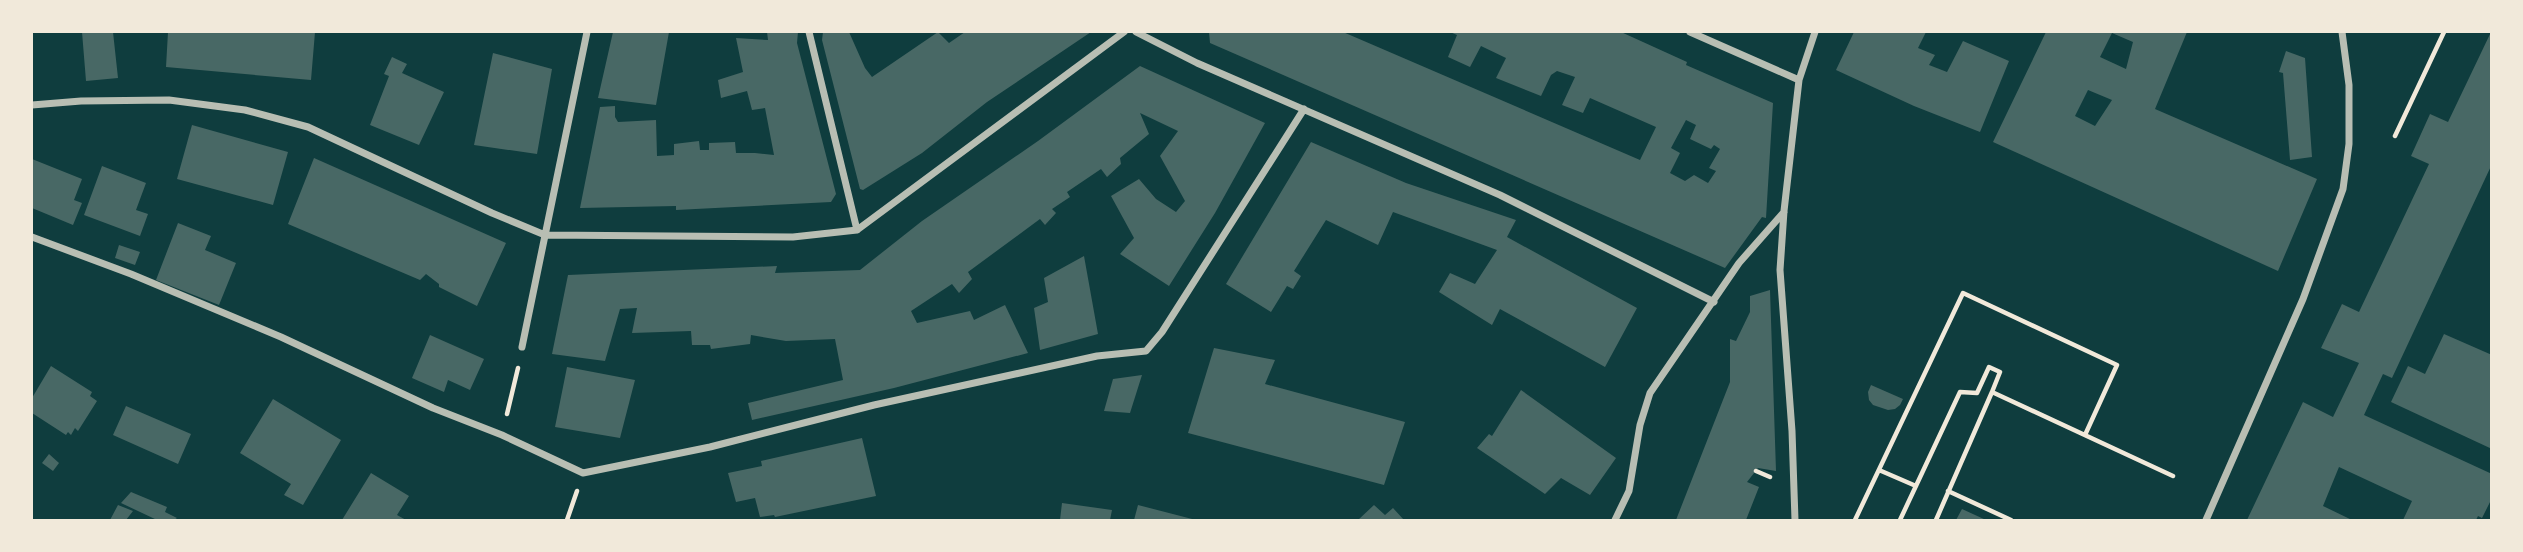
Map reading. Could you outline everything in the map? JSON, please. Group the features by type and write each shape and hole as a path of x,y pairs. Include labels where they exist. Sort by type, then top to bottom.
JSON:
{"street":[{"path":"522,348 587,32"},
{"path":"809,32 857,230"},
{"path":"32,105 80,101 170,100 245,110 308,127 492,214 545,235 793,237 857,230 1124,32"},
{"path":"1136,32 1197,63 1500,195 1714,302"},
{"path":"1690,32 1800,80"},
{"path":"1795,520 1793,443 1780,270 1784,211 1800,80 1815,32"},
{"path":"2206,520 2303,299 2343,189 2349,144 2349,85 2342,32"},
{"path":"32,237 131,274 281,337 433,408 502,435 583,473 710,447 874,405 1084,359 1146,351 1163,332 1304,109"},
{"path":"1615,520 1629,491 1640,425 1650,393 1740,263 1784,211"}],"path":[{"path":"2395,136 2444,32"},
{"path":"1855,520 1963,293 2117,365 2085,435"},
{"path":"502,435 522,348"},
{"path":"1900,520 1960,392 1977,393 1989,367 2000,372 1936,520"},
{"path":"1992,392 2174,476"},
{"path":"1879,470 1916,486"},
{"path":"1756,471 1770,477"},
{"path":"567,520 583,473"},
{"path":"1948,491 2011,520"}],"building":[{"path":"82,32 113,32 118,78 86,81"},
{"path":"168,32 315,32 311,80 166,67"},
{"path":"613,32 669,32 656,105 598,98"},
{"path":"767,32 798,32 797,43 836,194 831,202 676,210 676,206 580,208 600,107 615,106 618,122 656,120 657,156 674,155 674,144 699,141 700,150 709,150 709,143 735,142 736,153 774,155 765,108 752,110 747,91 721,98 718,80 743,72 736,38 768,40"},
{"path":"823,32 849,32 865,68 872,77 938,32 949,43 965,32 1091,32 987,102 922,153 863,190 860,189 822,40"},
{"path":"1209,32 1343,32 1640,160 1656,127 1590,98 1583,113 1562,105 1575,77 1557,71 1551,75 1541,96 1496,78 1506,58 1481,46 1470,67 1448,57 1457,35 1450,32 1621,32 1687,62 1686,65 1773,103 1766,218 1762,217 1725,268 1210,43","holes":["1686,120 1696,125 1690,139 1711,149 1714,145 1720,149 1709,168 1716,171 1708,183 1694,175 1685,181 1670,173 1680,153 1671,148"]},
{"path":"1854,32 1926,32 1918,48 1935,55 1929,65 1947,72 1963,41 2009,61 1980,132 1914,106 1836,70"},
{"path":"2046,32 2187,32 2155,109 2317,179 2278,271 1993,142","holes":["2112,33 2133,42 2126,69 2100,57","2088,90 2112,100 2095,126 2075,116"]},
{"path":"2491,32 2492,164 2392,378 2383,374 2364,415 2492,474 2492,498 2482,518 2478,516 2476,520 2403,520 2412,501 2339,467 2323,506 2352,520 2247,520 2303,402 2333,417 2359,363 2321,348 2342,304 2359,312 2429,164 2411,156 2430,114 2448,122"},
{"path":"2286,51 2305,58 2312,157 2290,160 2283,73 2279,72"},
{"path":"493,53 552,69 537,154 474,145"},
{"path":"392,57 407,64 402,73 444,92 419,145 370,125 389,76 384,74"},
{"path":"1140,66 1265,123 1215,213 1169,286 1120,254 1134,238 1111,196 1139,179 1156,199 1176,212 1185,201 1160,156 1178,131 1140,113 1149,134 1120,158 1121,164 1107,177 1101,169 1067,192 1070,197 1052,209 1056,213 1045,225 1040,219 968,272 972,279 959,293 952,284 911,311 917,323 970,311 974,320 1005,305 1028,353 894,388 752,420 748,403 843,380 835,339 786,341 751,335 750,344 711,349 710,345 692,345 691,331 632,333 637,308 620,309 605,361 552,354 568,275 777,266 775,273 860,270 922,221"},
{"path":"192,125 288,152 273,205 177,179"},
{"path":"1311,142 1406,183 1516,220 1507,237 1637,308 1605,367 1500,309 1492,325 1439,292 1450,273 1475,284 1497,250 1393,212 1378,245 1326,220 1294,271 1301,276 1293,289 1287,286 1271,312 1226,284"},
{"path":"314,158 506,243 477,306 439,287 439,284 426,274 420,280 288,224"},
{"path":"32,159 82,179 74,200 82,203 73,225 32,208"},
{"path":"102,166 146,183 136,210 148,214 140,236 84,215"},
{"path":"178,223 211,236 205,250 236,263 219,305 156,280"},
{"path":"119,245 140,252 135,265 115,258"},
{"path":"1084,256 1098,334 1040,350 1034,308 1048,302 1044,278"},
{"path":"1770,290 1776,471 1758,468 1747,482 1759,487 1746,520 1676,520 1730,382 1730,339 1736,341 1750,312 1750,296"},
{"path":"2444,334 2492,355 2492,449 2391,402 2408,366 2425,374"},
{"path":"430,335 484,359 470,390 448,380 444,392 412,378"},
{"path":"1214,348 1275,360 1265,384 1405,422 1384,485 1188,433"},
{"path":"51,366 92,392 90,396 97,401 78,431 75,428 71,435 68,432 66,435 32,413 32,398"},
{"path":"567,367 635,380 620,438 555,427"},
{"path":"1142,375 1130,413 1104,411 1113,379"},
{"path":"1871,385 1903,399 1900,405 1888,410 1873,405 1868,392"},
{"path":"1521,390 1616,458 1590,495 1561,478 1545,494 1477,448 1489,434 1492,436"},
{"path":"273,399 341,440 303,505 284,495 291,484 240,453"},
{"path":"126,406 191,434 178,464 113,435"},
{"path":"862,438 876,496 775,517 760,517 755,498 736,502 728,473 762,466 761,461"},
{"path":"49,454 59,463 53,471 42,463"},
{"path":"371,473 409,496 397,515 406,520 342,520"},
{"path":"131,492 167,507 165,512 177,518 157,520 121,503"},
{"path":"1062,503 1112,510 1110,520 1060,520"},
{"path":"118,505 133,511 126,520 110,520"},
{"path":"1138,505 1196,520 1134,520"},
{"path":"1374,505 1385,515 1393,508 1404,520 1358,520"},
{"path":"1962,509 1986,520 1956,520"}]}
